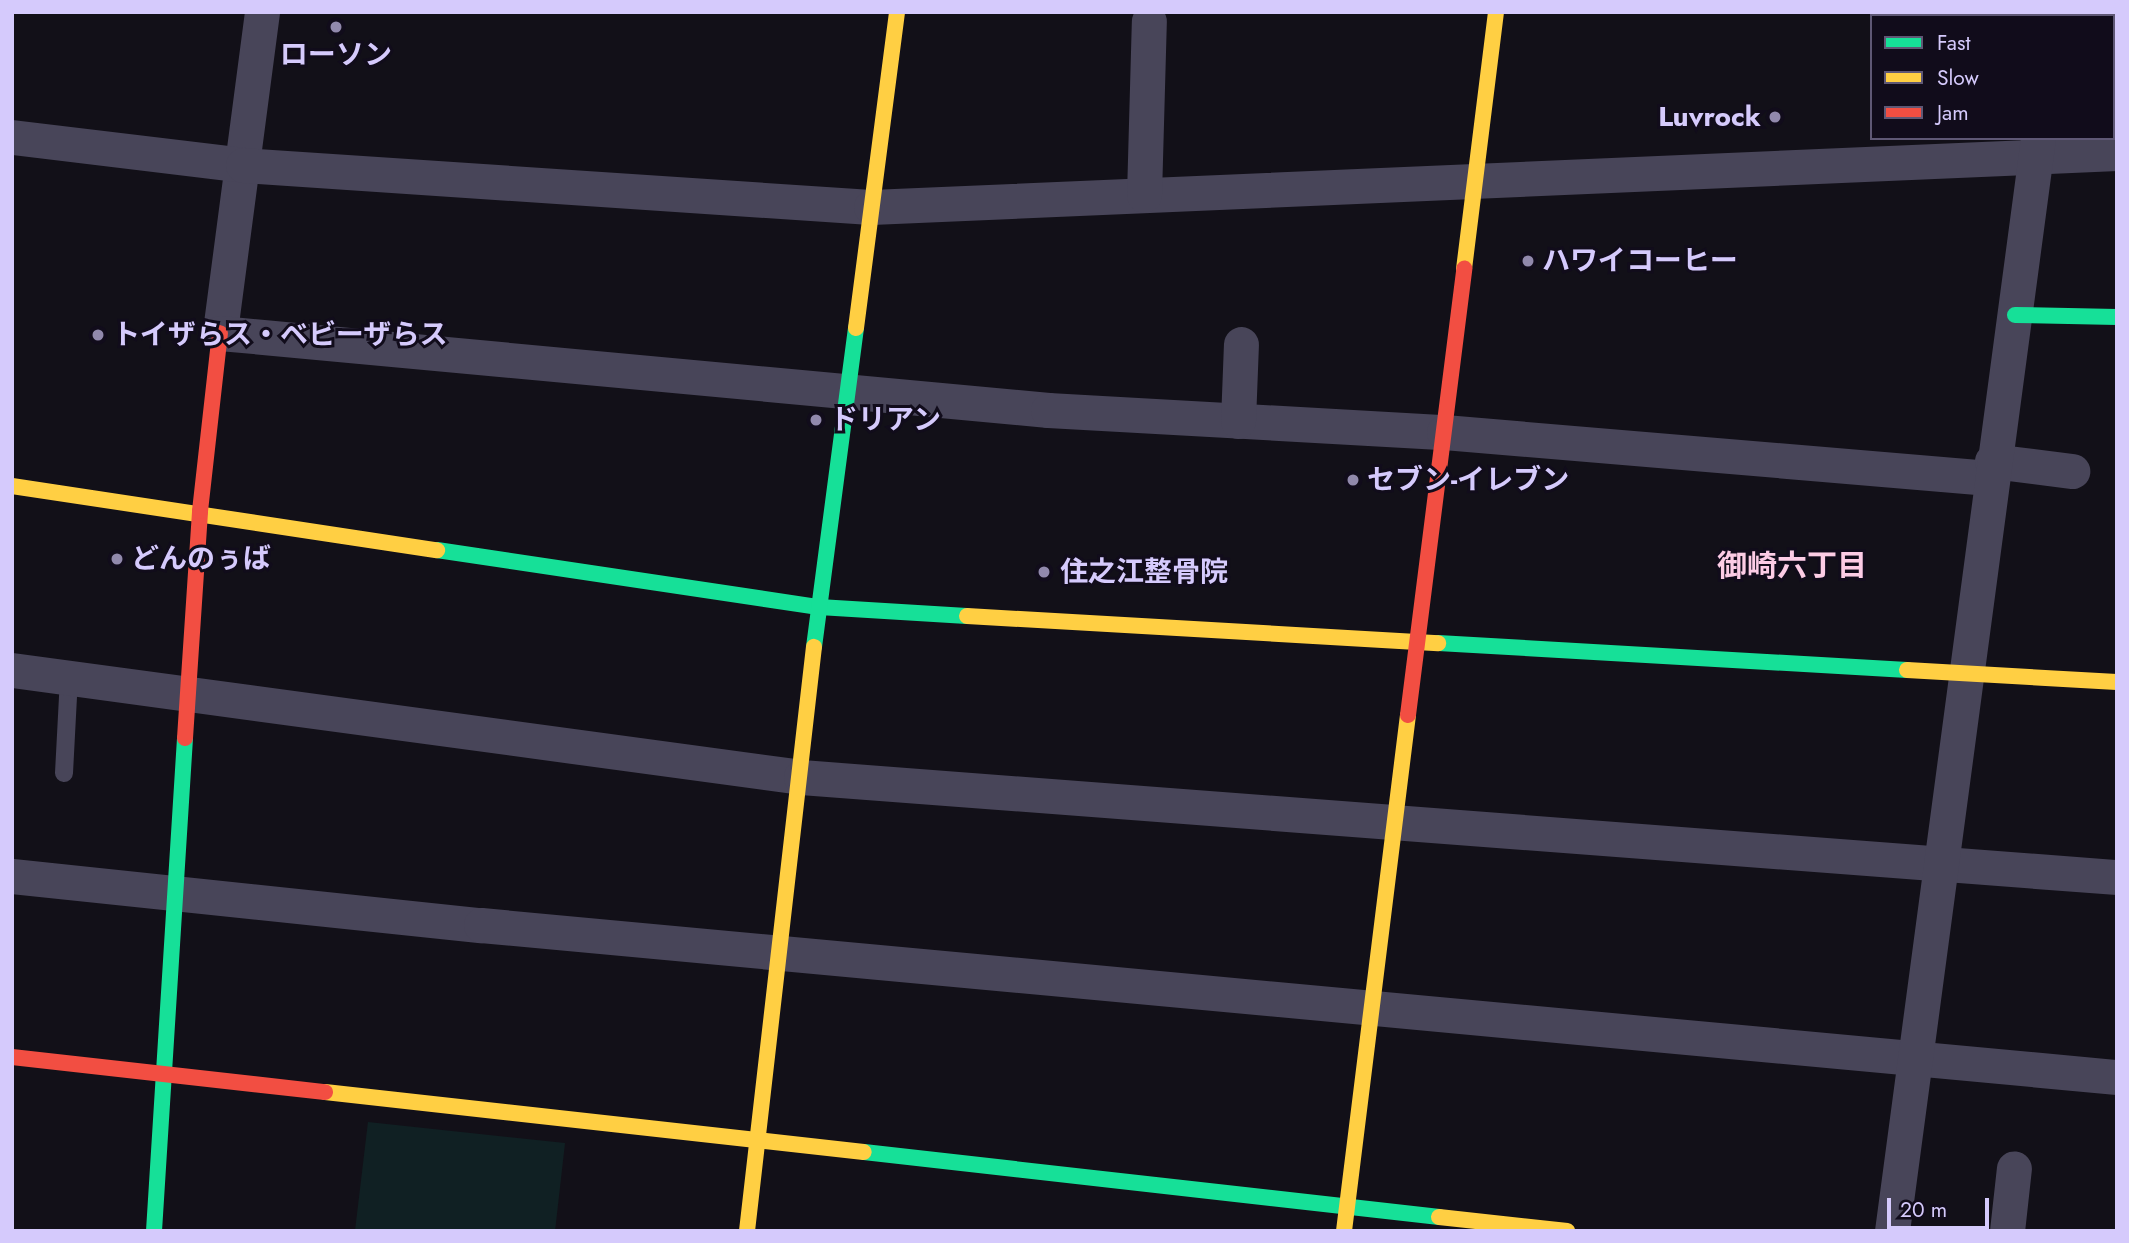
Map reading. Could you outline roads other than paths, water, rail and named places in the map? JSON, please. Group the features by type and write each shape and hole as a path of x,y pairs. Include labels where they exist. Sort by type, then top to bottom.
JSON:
{"street":[{"path":"154,1231 165,1074 173,891 200,511 220,333 262,12"},
{"path":"747,1231 819,607 897,12"},
{"path":"1344,1231 1496,12"},
{"path":"1144,195 1149,21"},
{"path":"12,137 243,165 871,207 1476,181 2037,148 2117,153"},
{"path":"1892,1231 1942,864 1991,470 2037,148"},
{"path":"2015,314 2117,317"},
{"path":"220,333 1048,410 1444,432 1991,470 2071,471"},
{"path":"1238,421 1241,344"},
{"path":"12,486 200,511 819,607 2117,682"},
{"path":"12,670 801,777 2117,877"},
{"path":"12,876 781,952 2117,1077"},
{"path":"12,1057 1346,1209 1567,1231"},
{"path":"2007,1231 2014,1168"}],"lane":[{"path":"64,773 69,678"}],"place":[{"name":"ローソン","path":"336,27"},
{"name":"Luvrock","path":"1775,117"},
{"name":"ハワイコーヒー","path":"1528,261"},
{"name":"トイザらス・ベビーザらス","path":"98,335"},
{"name":"ドリアン","path":"816,420"},
{"name":"セブン-イレブン","path":"1353,480"},
{"name":"どんのぅば","path":"117,559"},
{"name":"住之江整骨院","path":"1044,572"}],"district":[{"name":"御崎六丁目","path":"1792,566"}]}
